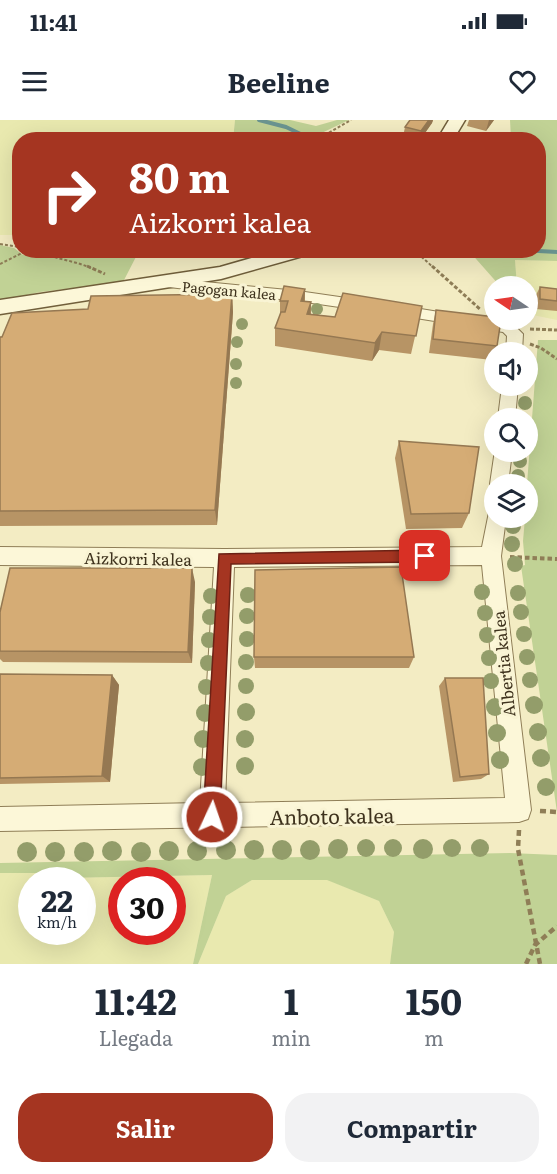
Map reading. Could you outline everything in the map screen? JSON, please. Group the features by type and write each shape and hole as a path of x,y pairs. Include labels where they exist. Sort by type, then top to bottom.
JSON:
{"main road":[{"path":"0,307 37,299 164,283 221,273 274,258"}],"street":[{"name":"Pagogan kalea","path":"164,283 298,296 509,336"},
{"name":"Albertia kalea","path":"495,528 491,556 519,810"},
{"name":"Aizkorri kalea","path":"0,556 224,558 491,556"},
{"path":"212,817 224,558"},
{"name":"Anboto kalea","path":"0,819 519,810"}],"path":[{"path":"329,132 351,120"},
{"path":"58,258 74,261 99,273"},
{"path":"424,258 509,336 541,348 557,359"},
{"path":"509,336 557,330"},
{"path":"491,556 557,559"},
{"path":"519,810 518,849 540,964"},
{"path":"526,964 536,945 557,926"}],"green space":[{"path":"0,120 235,120 234,132 12,132 12,235 0,235"},
{"path":"235,120 290,120 316,126 337,120 349,120 324,132 234,132"},
{"path":"510,120 557,120 557,261 515,260 516,276 491,276 475,258 546,258 546,132 511,132"},
{"path":"0,245 12,248 12,258 135,258 123,282 40,292 0,301"},
{"path":"515,260 557,261 557,320 538,316 538,276 516,276"},
{"path":"538,340 557,340 557,812 521,566 525,565 524,528 538,528 538,474 528,474 529,462 538,462 538,408 533,408 534,396 538,396"},
{"path":"510,853 557,855 557,964 390,964 394,932 379,901 327,880 252,880 226,896 198,964 193,964 212,875 186,876 186,867 108,867 108,877 96,877 96,867 18,867 18,873 0,873 0,863"},
{"path":"0,873 18,873 18,945 96,945 96,877 108,877 108,945 186,945 186,876 212,875 193,964 0,964"},
{"path":"252,880 328,880 379,901 394,932 390,964 198,964 226,896"}],"building":[{"path":"410,120 429,120 421,131 405,127"},
{"path":"284,286 305,289 301,301 311,302 307,314 335,317 343,293 422,306 416,336 382,332 375,343 275,328 281,312 285,312 288,301 280,301"},
{"path":"540,287 557,289 557,301 540,299"},
{"path":"232,294 215,510 0,511 0,337 12,313 88,309 91,296"},
{"path":"436,310 484,316 484,330 499,330 498,342 484,342 484,345 433,339"},
{"path":"399,441 479,447 469,513 411,514"},
{"path":"401,567 414,657 254,657 255,570"},
{"path":"10,568 192,568 188,652 0,651 0,612"},
{"path":"0,674 112,675 102,776 0,778"},
{"path":"445,678 483,678 489,774 460,777"}],"waterway":[{"path":"259,120 296,132"},
{"path":"546,251 557,252"}],"route":[{"path":"212,817 224,558 425,556"}]}
